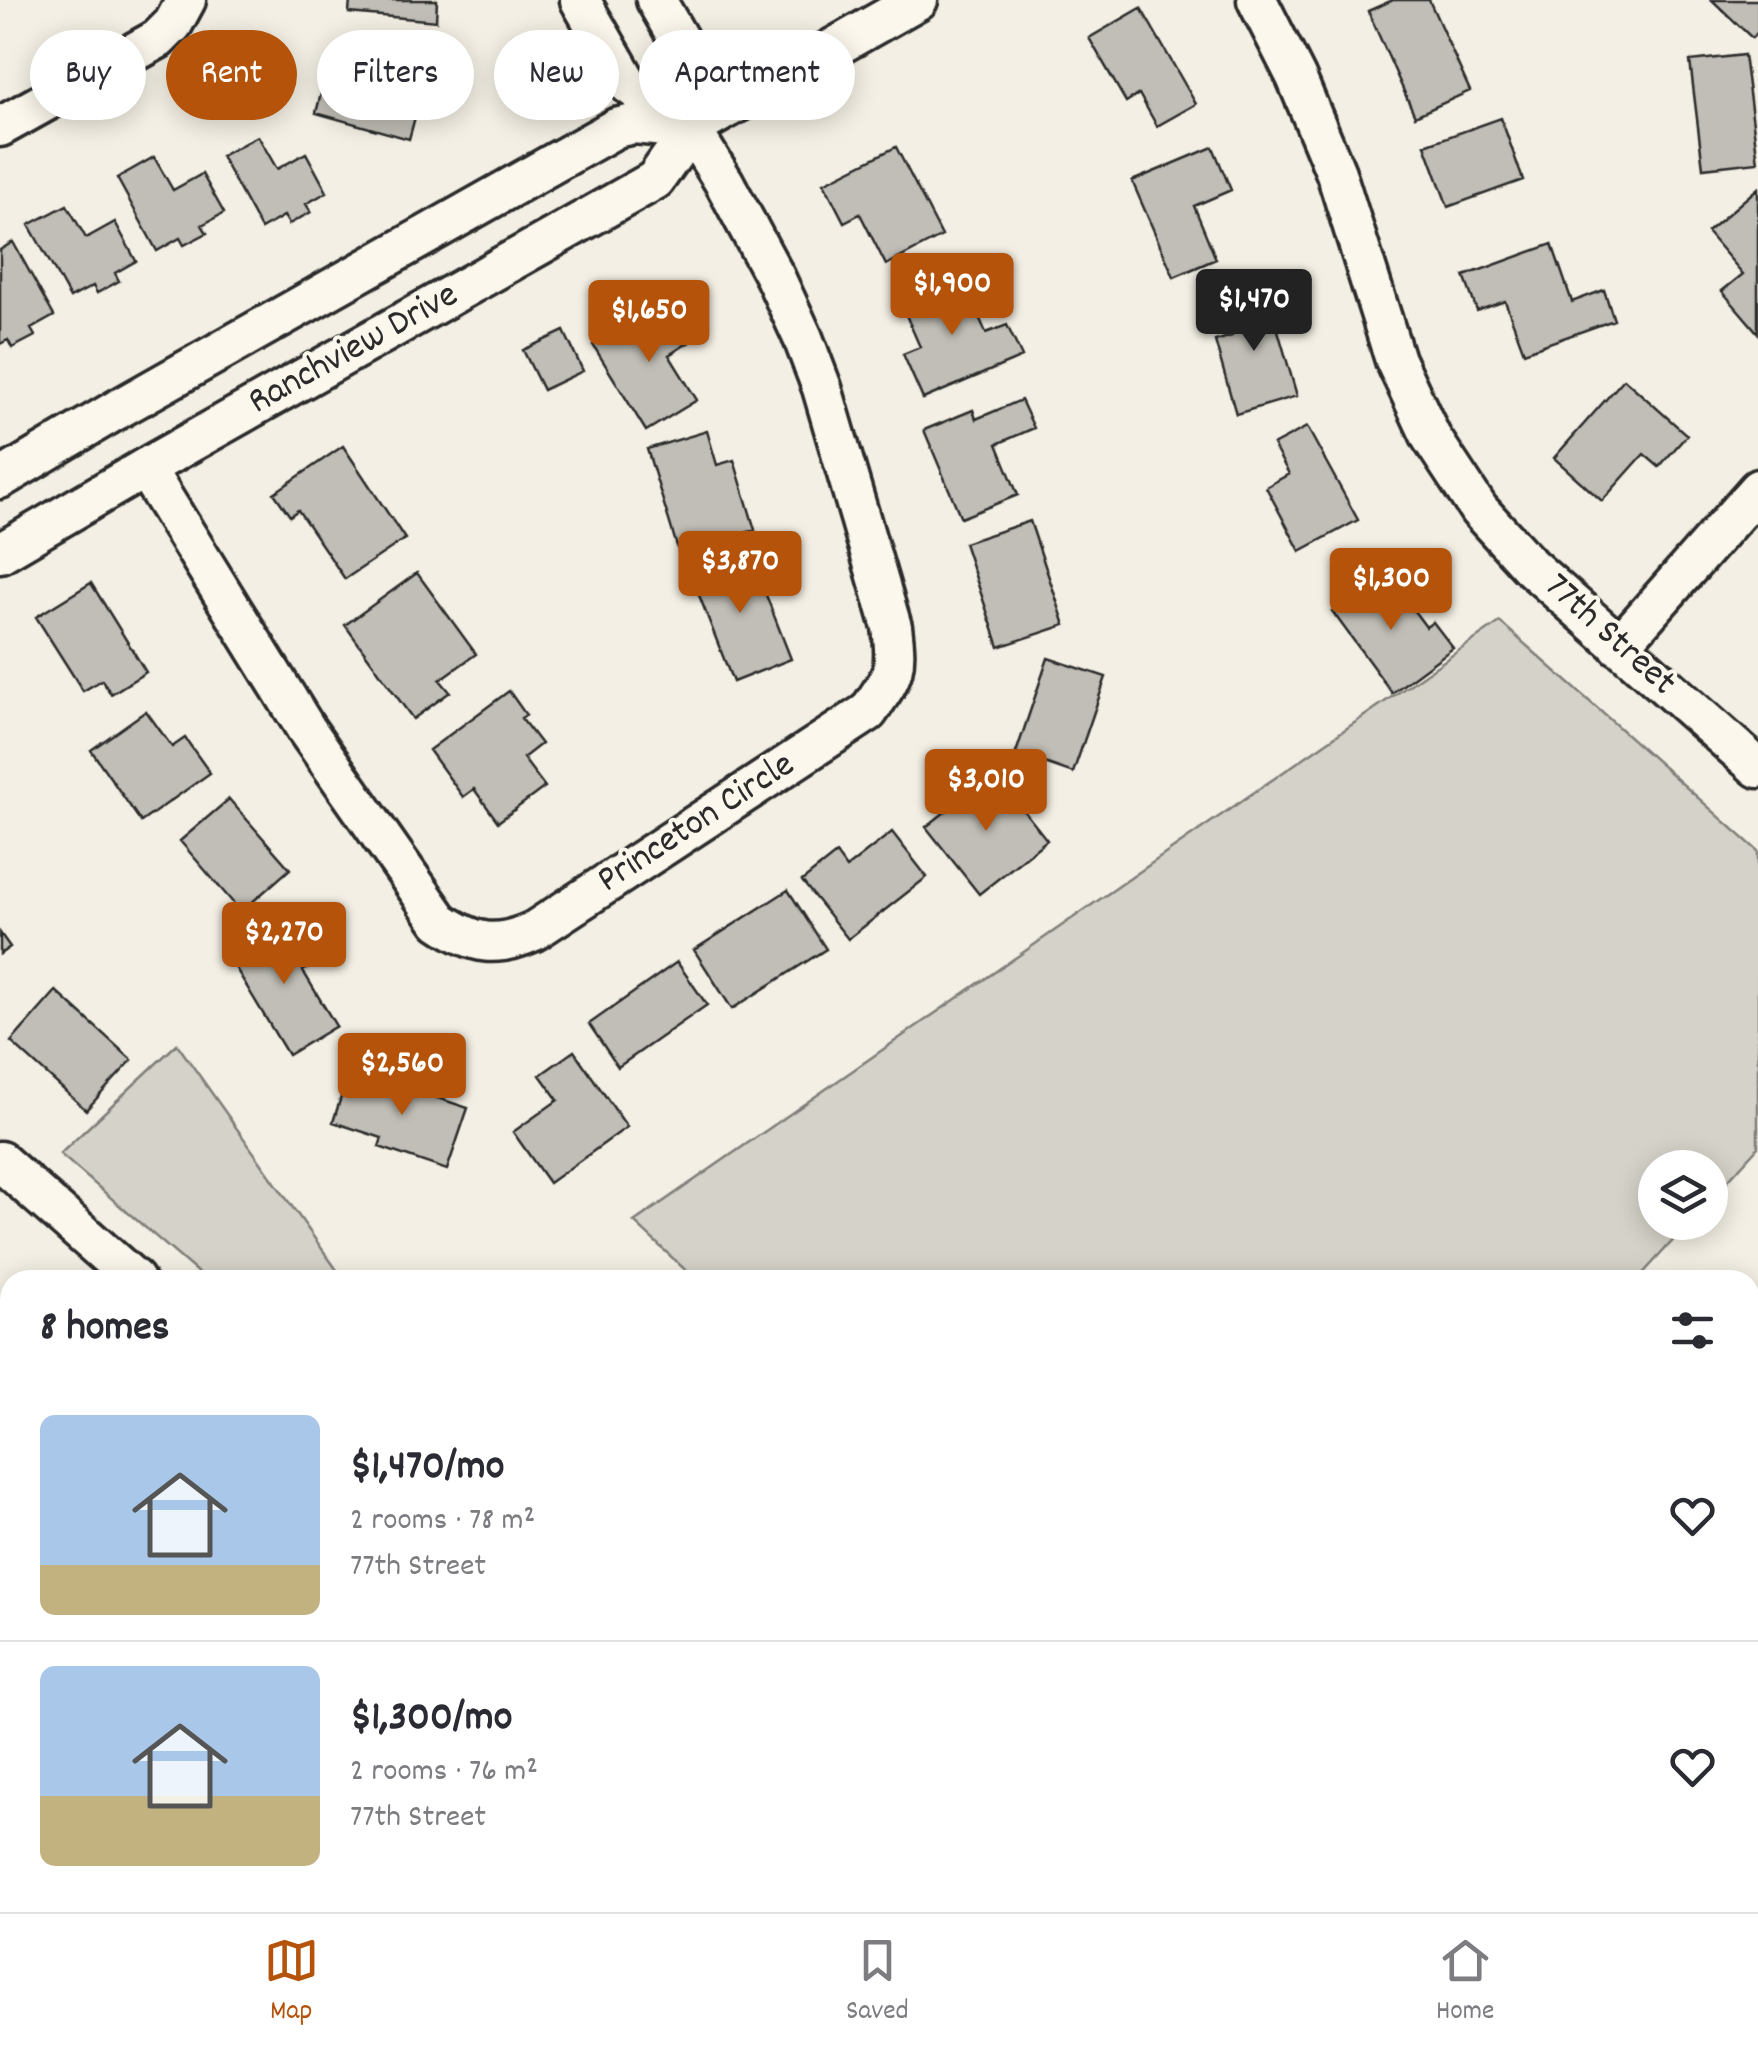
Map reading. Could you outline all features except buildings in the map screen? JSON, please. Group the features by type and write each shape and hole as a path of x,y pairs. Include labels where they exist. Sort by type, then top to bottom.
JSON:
{"street":[{"path":"0,127 158,39 173,24 186,0"},
{"path":"580,0 628,84 691,130"},
{"path":"656,0 687,54 691,130"},
{"name":"Ranchview Drive","path":"0,553 656,180 691,130 918,0"},
{"name":"77th Street","path":"1257,0 1296,77 1336,173 1394,360 1431,437 1479,510 1530,566 1758,768"},
{"name":"Ranchview Drive","path":"0,479 616,128 633,124 691,130"},
{"name":"Princeton Circle","path":"146,468 306,729 440,921 463,936 482,942 517,939 534,931 868,712 891,678 896,655 892,627 822,388 803,338 724,182 691,130"},
{"path":"1619,646 1758,490"},
{"path":"0,1161 123,1270"}],"shaded area":[{"path":"1500,622 1758,851 1758,1147 1728,1180 1728,1150 1638,1150 1638,1240 1673,1240 1646,1270 685,1270 634,1222"},
{"path":"177,1044 337,1270 194,1270 60,1154"}]}
